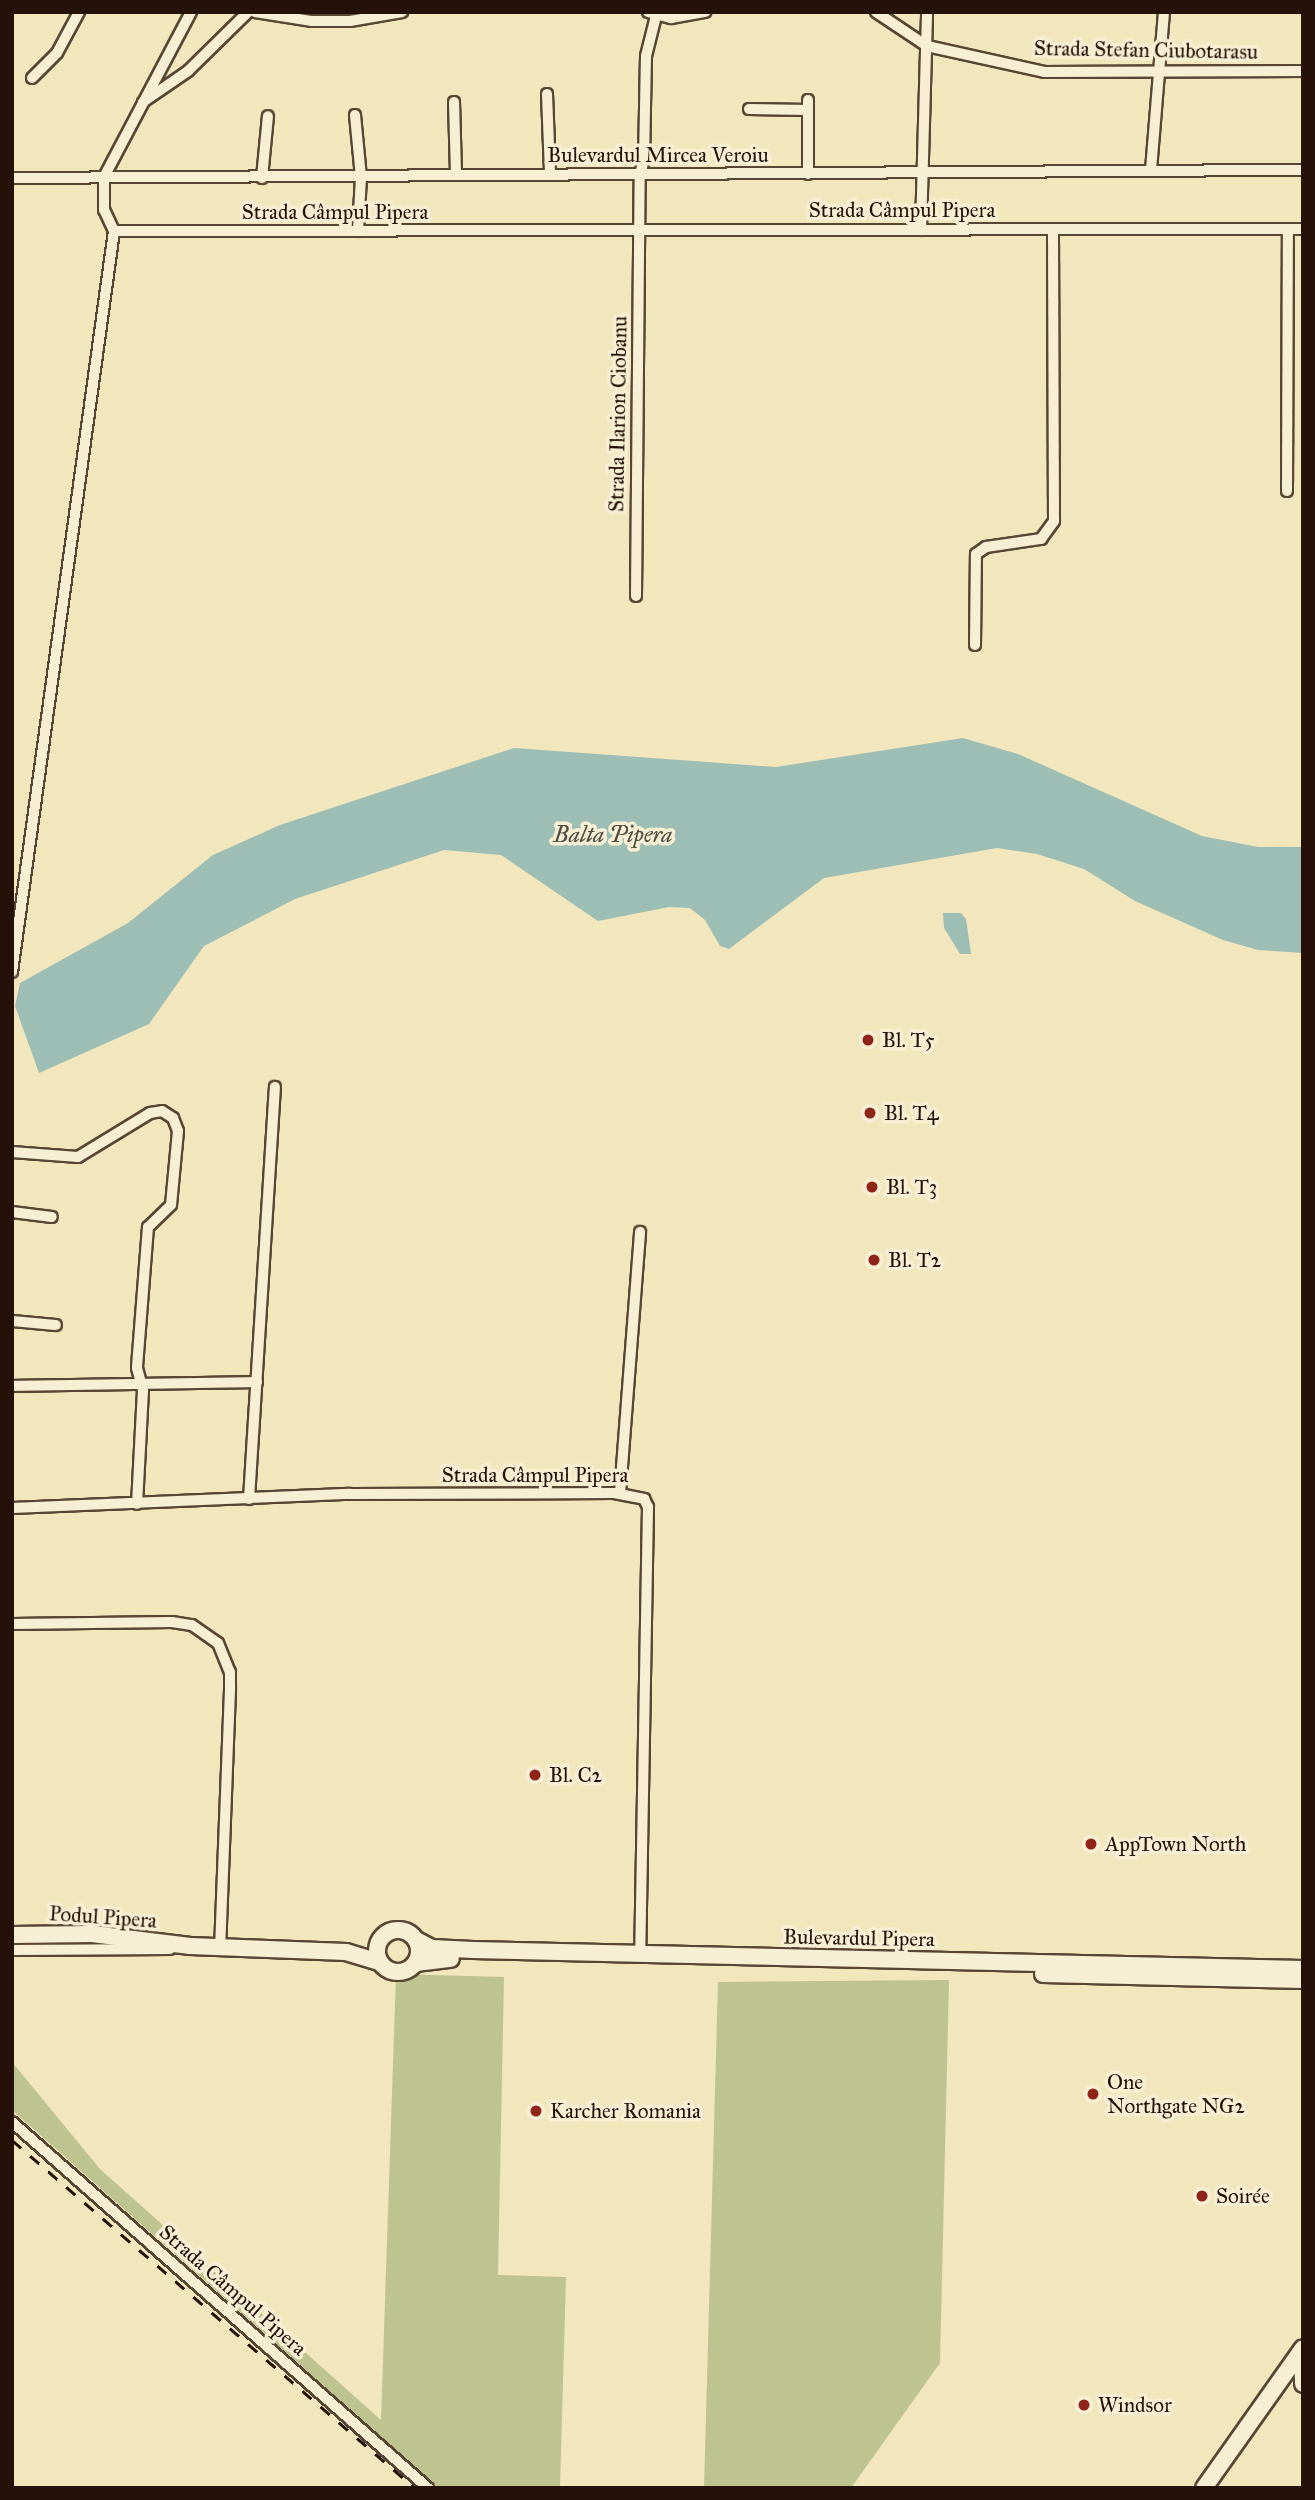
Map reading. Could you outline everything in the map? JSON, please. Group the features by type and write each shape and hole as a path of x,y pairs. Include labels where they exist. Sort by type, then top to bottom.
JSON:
{"main road":[{"path":"190,1946 346,1952 379,1962 394,1972 416,1963 416,1940 396,1929 377,1944 346,1952"},
{"name":"Podul Pipera","path":"12,1935 102,1934 190,1946"},
{"name":"Bulevardul Pipera","path":"416,1940 432,1948 1303,1969"},
{"path":"377,1944 379,1962"},
{"name":"Bulevardul Pipera","path":"416,1963 432,1958 490,1959 1303,1980"},
{"path":"1204,2488 1265,2402 1295,2380 1303,2349"},
{"path":"1295,2380 1303,2349"}],"street":[{"path":"32,78 51,61 79,12"},
{"path":"12,972 114,231 104,210 104,177 191,12"},
{"path":"141,104 188,71 248,12"},
{"path":"255,12 312,21 402,12"},
{"path":"654,13 671,18 705,12"},
{"name":"Strada Stefan Ciubotarasu","path":"876,12 927,46 1044,72 1303,71"},
{"path":"921,230 926,172 928,12"},
{"path":"1151,170 1156,73 1164,12"},
{"name":"Strada Ilarion Ciobanu","path":"636,596 640,174 644,160 646,56 654,13"},
{"path":"547,94 550,173"},
{"path":"454,102 456,175"},
{"path":"749,109 808,105 808,174"},
{"path":"355,115 361,177 358,231"},
{"path":"262,177 268,117"},
{"name":"Bulevardul Mircea Veroiu","path":"12,178 1303,170"},
{"path":"975,645 976,554 986,547 1041,539 1054,521 1053,229"},
{"path":"1287,491 1288,229"},
{"name":"Strada Câmpul Pipera","path":"114,231 1303,229"},
{"path":"249,1499 275,1087"},
{"path":"12,1152 78,1157 150,1113 162,1111 173,1118 178,1130 171,1205 148,1227 139,1381 143,1390 137,1504"},
{"path":"12,1212 52,1217"},
{"path":"620,1493 640,1232"},
{"path":"12,1321 56,1325"},
{"path":"12,1386 139,1381 257,1382"},
{"name":"Strada Câmpul Pipera","path":"12,1508 350,1494 637,1494 648,1507 639,1953"},
{"path":"12,1623 172,1622 192,1625 218,1643 230,1672 220,1948"},
{"path":"12,1950 148,1951 190,1946"},
{"name":"Strada Câmpul Pipera","path":"12,2122 428,2488"}],"green space":[{"path":"396,1974 504,1977 498,2275 566,2277 560,2488 439,2488 12,2110 12,2062 100,2169 381,2420"},
{"path":"949,1980 940,2363 851,2488 704,2488 718,1982"}],"water":[{"name":"Balta Pipera","path":"963,738 1018,754 1202,836 1258,847 1303,847 1303,953 1258,950 1223,940 1135,901 1084,869 1037,854 997,848 824,878 729,949 720,946 705,920 690,908 669,907 598,921 501,855 444,850 295,899 204,946 149,1024 39,1073 15,1006 20,983 128,923 213,855 280,825 514,748 776,767"},
{"path":"943,913 961,913 966,919 971,954 960,954 944,928"}],"railway":[{"path":"12,2140 415,2488"}],"place":[{"name":"Bl. T5","path":"868,1040"},
{"name":"Bl. T4","path":"870,1113"},
{"name":"Bl. T3","path":"872,1187"},
{"name":"Bl. T2","path":"874,1260"},
{"name":"Bl. C2","path":"535,1775"},
{"name":"AppTown North","path":"1091,1844"},
{"name":"One Northgate NG2","path":"1093,2094"},
{"name":"Karcher Romania","path":"536,2111"},
{"name":"Soirée","path":"1202,2196"},
{"name":"Windsor","path":"1084,2405"}]}
